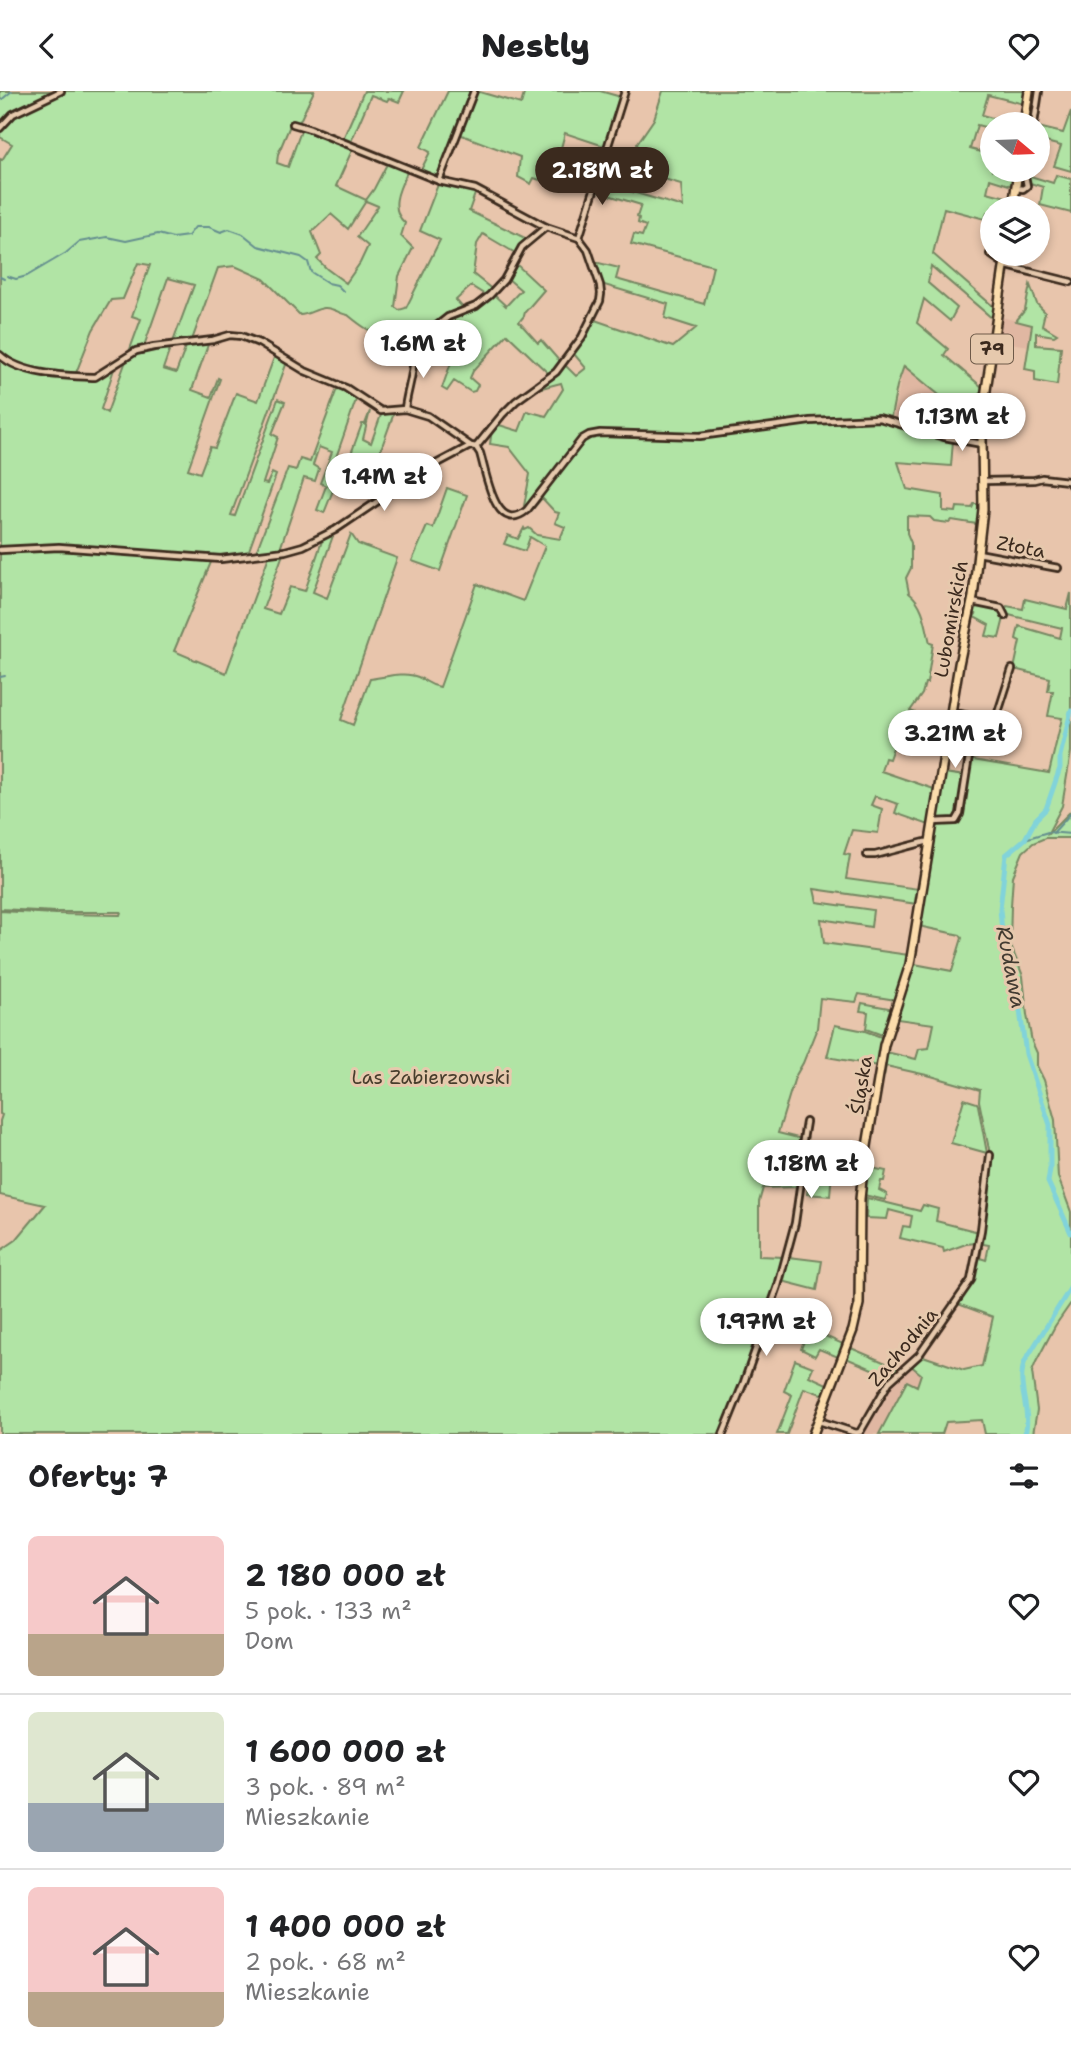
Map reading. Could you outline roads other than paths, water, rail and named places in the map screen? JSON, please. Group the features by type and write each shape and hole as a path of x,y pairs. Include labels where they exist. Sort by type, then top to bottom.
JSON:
{"main road":[{"path":"1026,112 1029,91"},
{"path":"1015,196 1017,182"},
{"name":"Lubomirskich","path":"903,987 910,964 950,712 972,602 983,509 982,444 986,391 1004,266"},
{"name":"Śląska","path":"813,1434 857,1318 863,1170 884,1045 903,987"}],"street":[{"path":"0,128 13,114 61,91"},
{"path":"439,181 474,91"},
{"path":"579,238 625,91"},
{"path":"1036,112 1039,91"},
{"path":"0,550 59,547 212,559 284,551 303,546 326,535 421,472 473,447 516,401 556,372 582,337 600,301 601,291 588,250 579,238 546,227 475,189 439,181 293,124"},
{"path":"1016,188 1024,189 1026,182"},
{"path":"405,409 413,367 411,350 414,344 448,317 476,306 491,295 504,280 522,247 546,227"},
{"path":"1011,266 1071,282"},
{"path":"0,355 9,364 26,369 95,377 136,351 230,335 241,337 260,343 305,371 346,388 381,411 405,409 428,416 480,453 497,507 510,516 520,516 527,510 582,439 600,433 701,436 827,419 880,418 944,437 982,444"},
{"path":"983,481 1042,478 1068,481 1071,485"},
{"name":"Złota","path":"978,553 1058,568"},
{"path":"972,602 1001,608 1005,616"},
{"path":"950,712 995,722 1012,669"},
{"path":"932,822 952,823 960,814 975,718"},
{"path":"867,855 929,842"},
{"path":"806,1122 799,1164 803,1167 863,1170"},
{"name":"Zachodnia","path":"818,1420 860,1432 889,1383 919,1355 964,1293 971,1280 981,1230 990,1155"},
{"path":"723,1434 778,1286 795,1223 803,1167"}],"waterway":[{"path":"0,101 12,91"},
{"path":"7,276 16,279 27,276 79,242 107,237 126,241 158,234 173,238 188,236 195,227 209,227 221,232 229,229 243,234 258,246 301,257 308,262 311,272 343,291"},
{"path":"0,277 4,279"},
{"path":"0,677 5,676"},
{"name":"Rudawa","path":"1071,711 1060,756 1060,768 1046,809 1036,819 1025,839 1006,855 1000,909 1004,955 1016,982 1026,1054 1050,1125 1048,1182 1071,1233"},
{"path":"928,827 931,813"},
{"path":"1053,833 1071,813"},
{"path":"926,840 928,829"},
{"path":"1025,839 1048,832 1071,834"},
{"name":"Rudawa","path":"1025,1434 1027,1415 1022,1370 1071,1287"}],"park label":[{"name":"Las Zabierzowski","path":"431,1077"}]}
